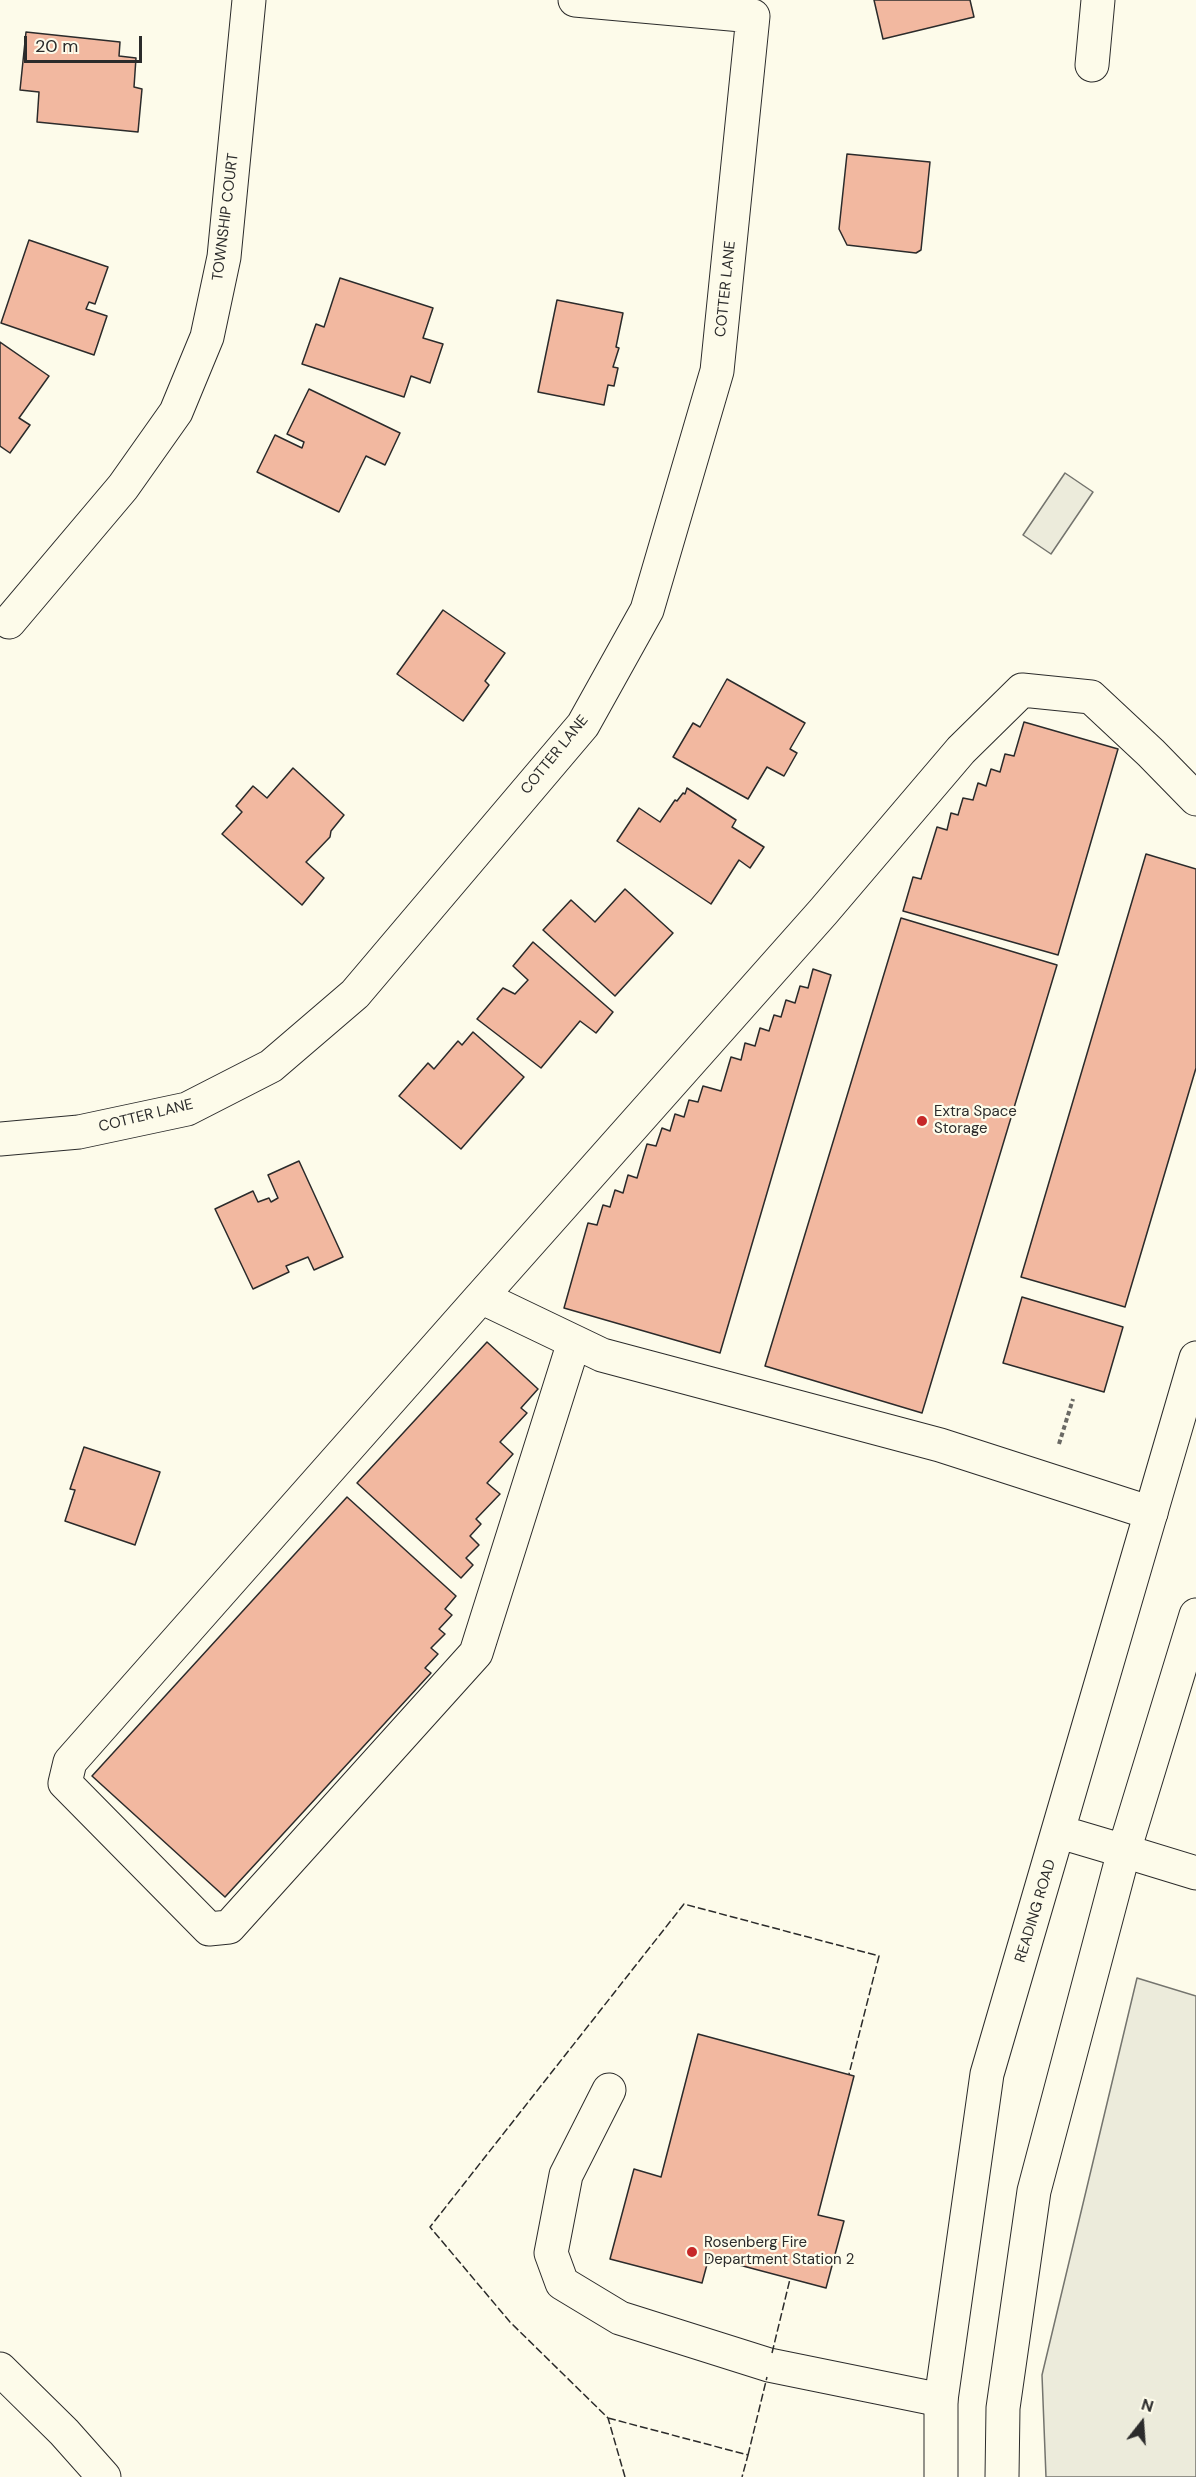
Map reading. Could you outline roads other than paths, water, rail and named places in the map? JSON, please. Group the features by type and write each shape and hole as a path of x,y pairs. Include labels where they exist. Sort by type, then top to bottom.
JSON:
{"street":[{"name":"TOWNSHIP COURT","path":"9,621 123,487 176,412 207,337 224,257 249,0"},
{"name":"COTTER LANE","path":"0,1139 80,1132 187,1109 271,1066 354,994 583,725 647,610 717,371 753,16 575,0"},
{"path":"1092,65 1098,0"},
{"path":"574,1342 476,1653 229,1927 209,1929 65,1783 70,1762 824,912 962,750 1022,690 1091,697 1152,753 1196,799"},
{"path":"481,1298 602,1356 940,1444 1151,1513"},
{"name":"READING ROAD","path":"941,2477 941,2400 987,2074 1060,1832 1196,1358"},
{"path":"1002,2477 1003,2408 1034,2191 1124,1851 1196,1615"},
{"path":"1060,1832 1196,1873"},
{"path":"609,2090 566,2175 551,2253 562,2283 620,2318 769,2365 941,2400"},
{"path":"0,2369 64,2432 104,2477"}],"place":[{"name":"Extra Space Storage","path":"922,1121"},
{"name":"Rosenberg Fire Department Station 2","path":"692,2252"}]}
